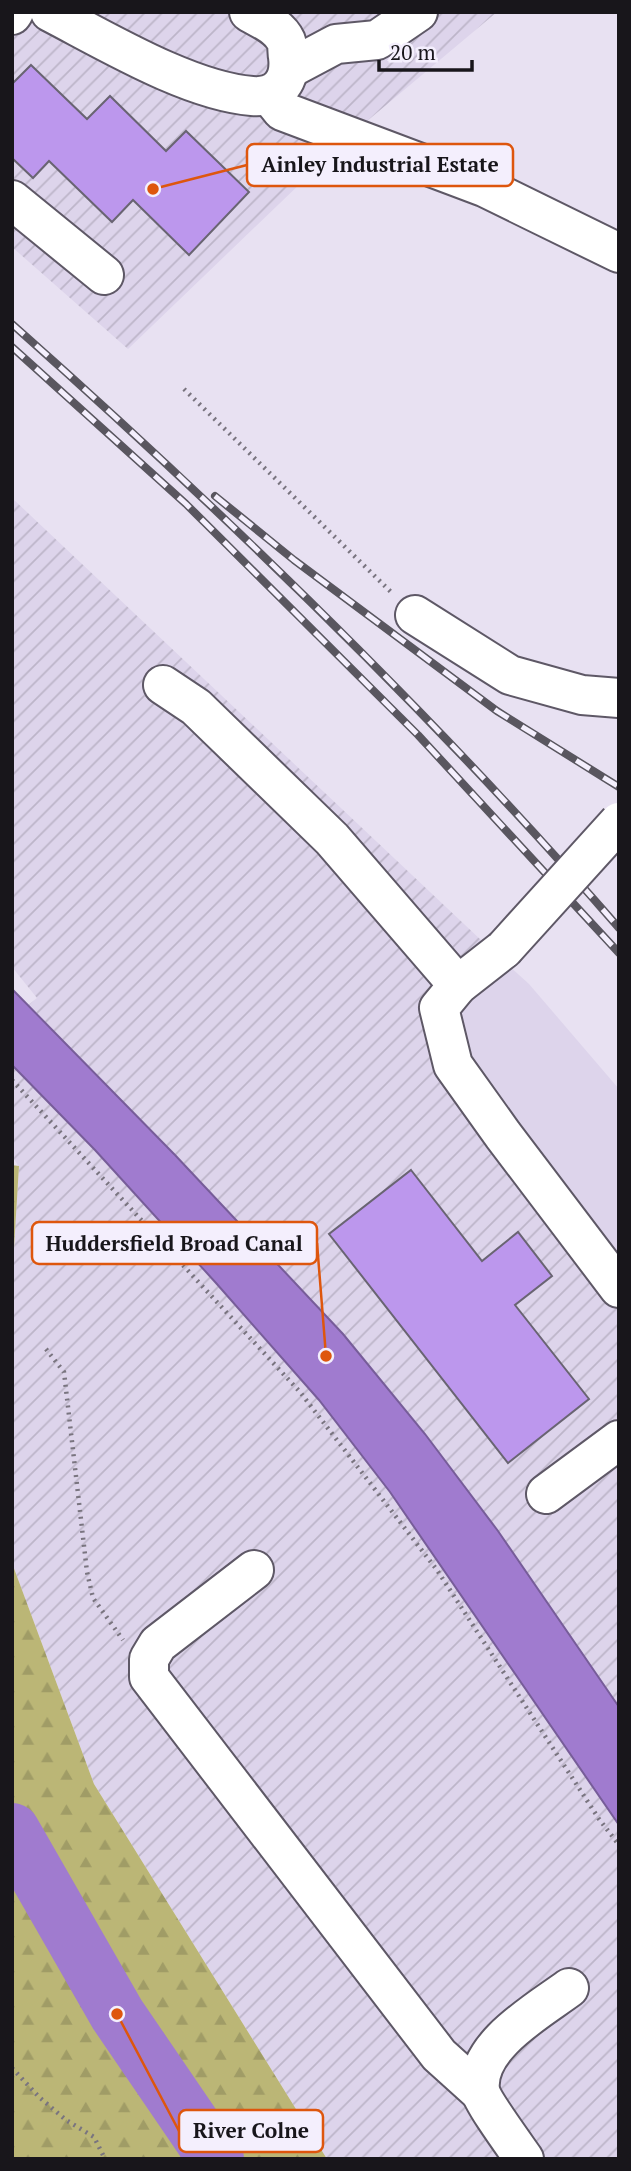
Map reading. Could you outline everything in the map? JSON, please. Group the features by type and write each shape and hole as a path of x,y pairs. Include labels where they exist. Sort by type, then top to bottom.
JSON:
{"street":[{"path":"50,12 158,67 203,84 251,96 280,82 336,44 377,40 418,12"},
{"path":"248,12 273,25 286,42 280,82 282,111 484,187 619,253"},
{"path":"12,200 104,275"},
{"path":"415,615 510,675 582,695 619,698"},
{"path":"163,685 196,707 332,839 458,985"},
{"path":"619,822 505,949 458,985 439,1008 453,1065 619,1288"},
{"path":"546,1494 619,1440"},
{"path":"254,1570 158,1644 149,1660 149,1677 439,2054 480,2092 524,2159"},
{"path":"480,2092 482,2067 504,2037 569,1988"}],"path":[{"path":"184,389 415,615"},
{"path":"12,1080 300,1392 437,1570 599,1819 619,1845"},
{"path":"46,1349 64,1371 87,1572 93,1598 149,1677"},
{"path":"12,2068 39,2097 66,2120 94,2137 105,2159"}],"shaded area":[{"path":"12,12 497,12 354,132 128,349 12,247"},
{"path":"12,498 499,957 452,1009 460,1061 607,1260 619,1247 619,2159 327,2159 94,1784 12,1563 12,1281 19,1167 12,1156 12,1018 37,998 12,967"},
{"path":"499,957 529,984 619,1089 619,1247 607,1260 460,1061 452,1009"},
{"path":"12,989 175,1155 343,1334 425,1434 498,1531 619,1707 619,1825 390,1492 319,1400 95,1150 12,1065"}],"green space":[{"path":"12,1165 19,1166 12,1281"},
{"path":"12,1563 94,1784 327,2159 12,2159"}],"building":[{"path":"31,65 87,119 110,96 166,151 186,131 249,192 189,255 133,200 112,222 49,161 33,178 12,158 12,84"},
{"path":"411,1170 482,1261 518,1232 552,1276 515,1305 589,1399 508,1463 329,1234"}],"waterway":[{"path":"12,1831 117,2014 216,2159"}],"railway":[{"path":"12,324 92,395 325,616 475,770 619,928"},
{"path":"12,347 186,504 418,735 619,953"},
{"path":"215,496 294,560 497,711 619,787"}],"place":[{"name":"Ainley Industrial Estate","path":"153,189"},
{"name":"Huddersfield Broad Canal","path":"326,1356"},
{"name":"River Colne","path":"117,2014"}]}
